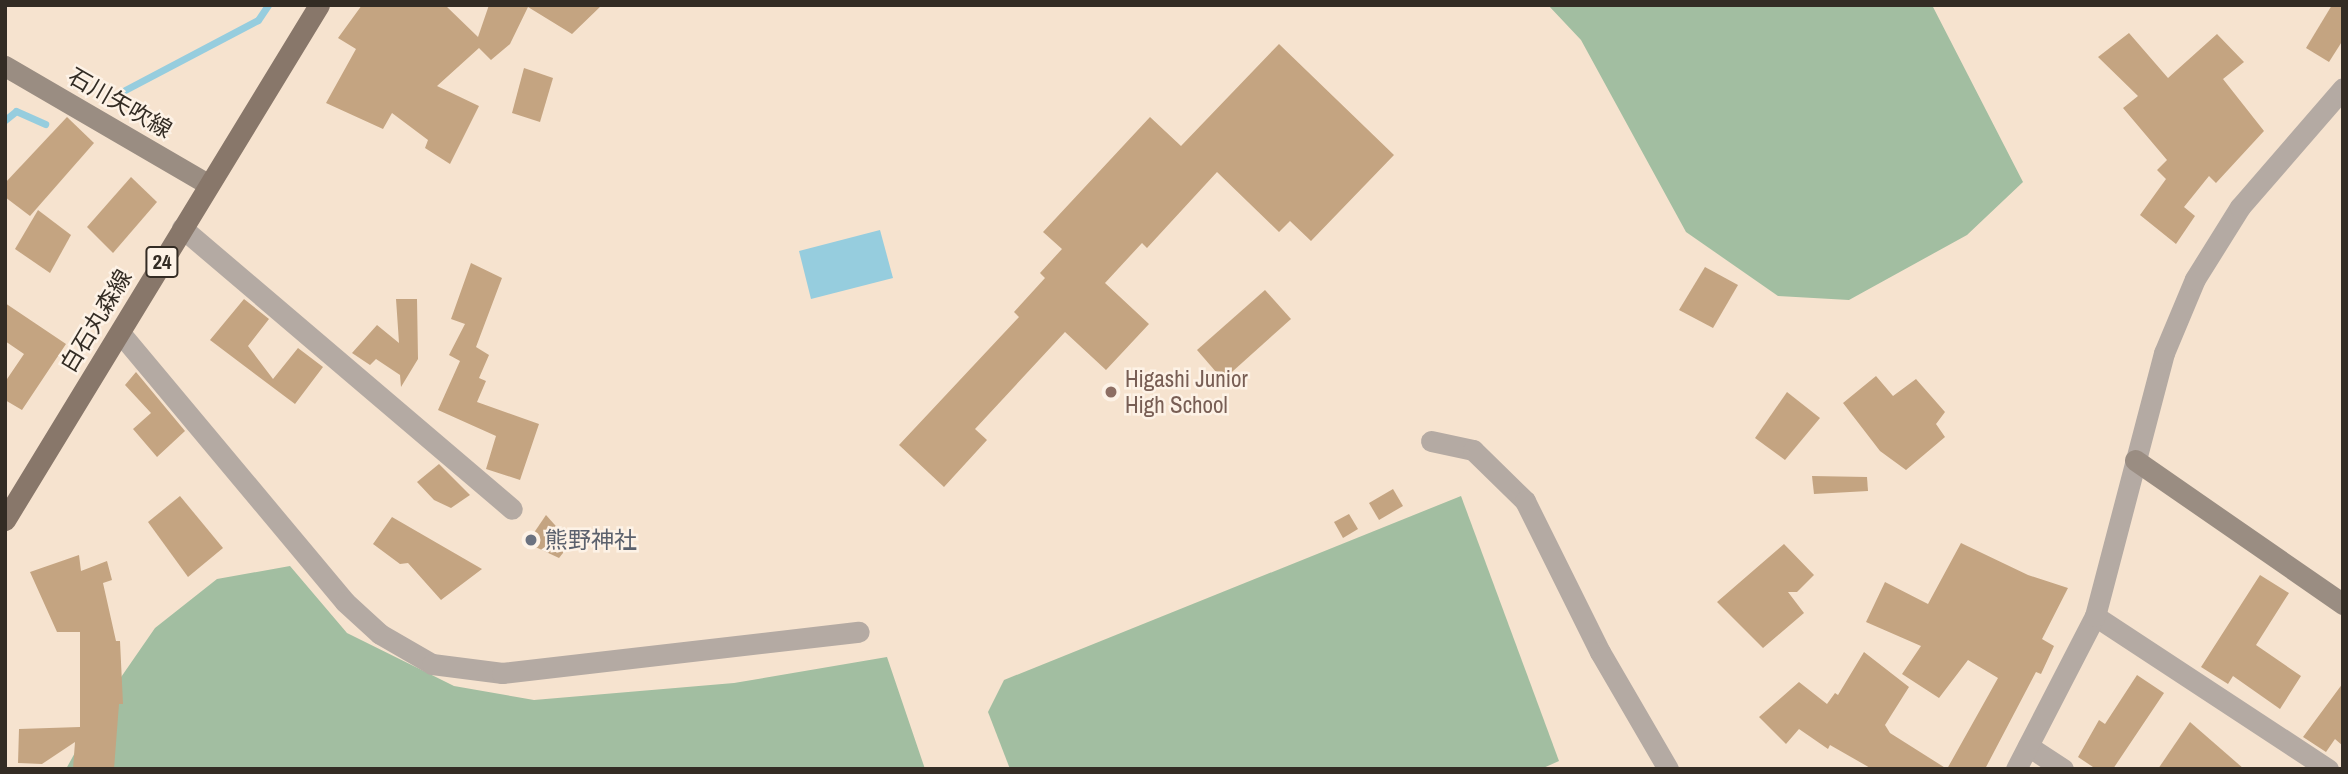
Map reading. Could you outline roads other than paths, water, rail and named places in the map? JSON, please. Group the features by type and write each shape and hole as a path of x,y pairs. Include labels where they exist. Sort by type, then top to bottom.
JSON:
{"main road":[{"name":"白石丸森線","path":"5,520 121,334 208,184 319,5"}],"street":[{"name":"石川矢吹線","path":"5,66 208,184"},
{"path":"2016,769 2095,616 2164,353 2195,279 2241,207 2343,88"},
{"path":"182,228 512,509"},
{"path":"121,334 345,602 380,634 432,664 502,673 859,632"},
{"path":"1430,441 1474,450 1525,501 1600,652 1668,769"},
{"path":"2135,460 2343,604"},
{"path":"2095,616 2328,769"},
{"path":"2028,746 2063,769"}],"water":[{"path":"880,230 893,278 811,299 799,251"}],"waterway":[{"path":"125,90 258,20 268,5"},
{"path":"5,120 16,111 45,124"}],"place":[{"name":"Higashi Junior High School","path":"1111,392"},
{"name":"熊野神社","path":"531,540"}]}
